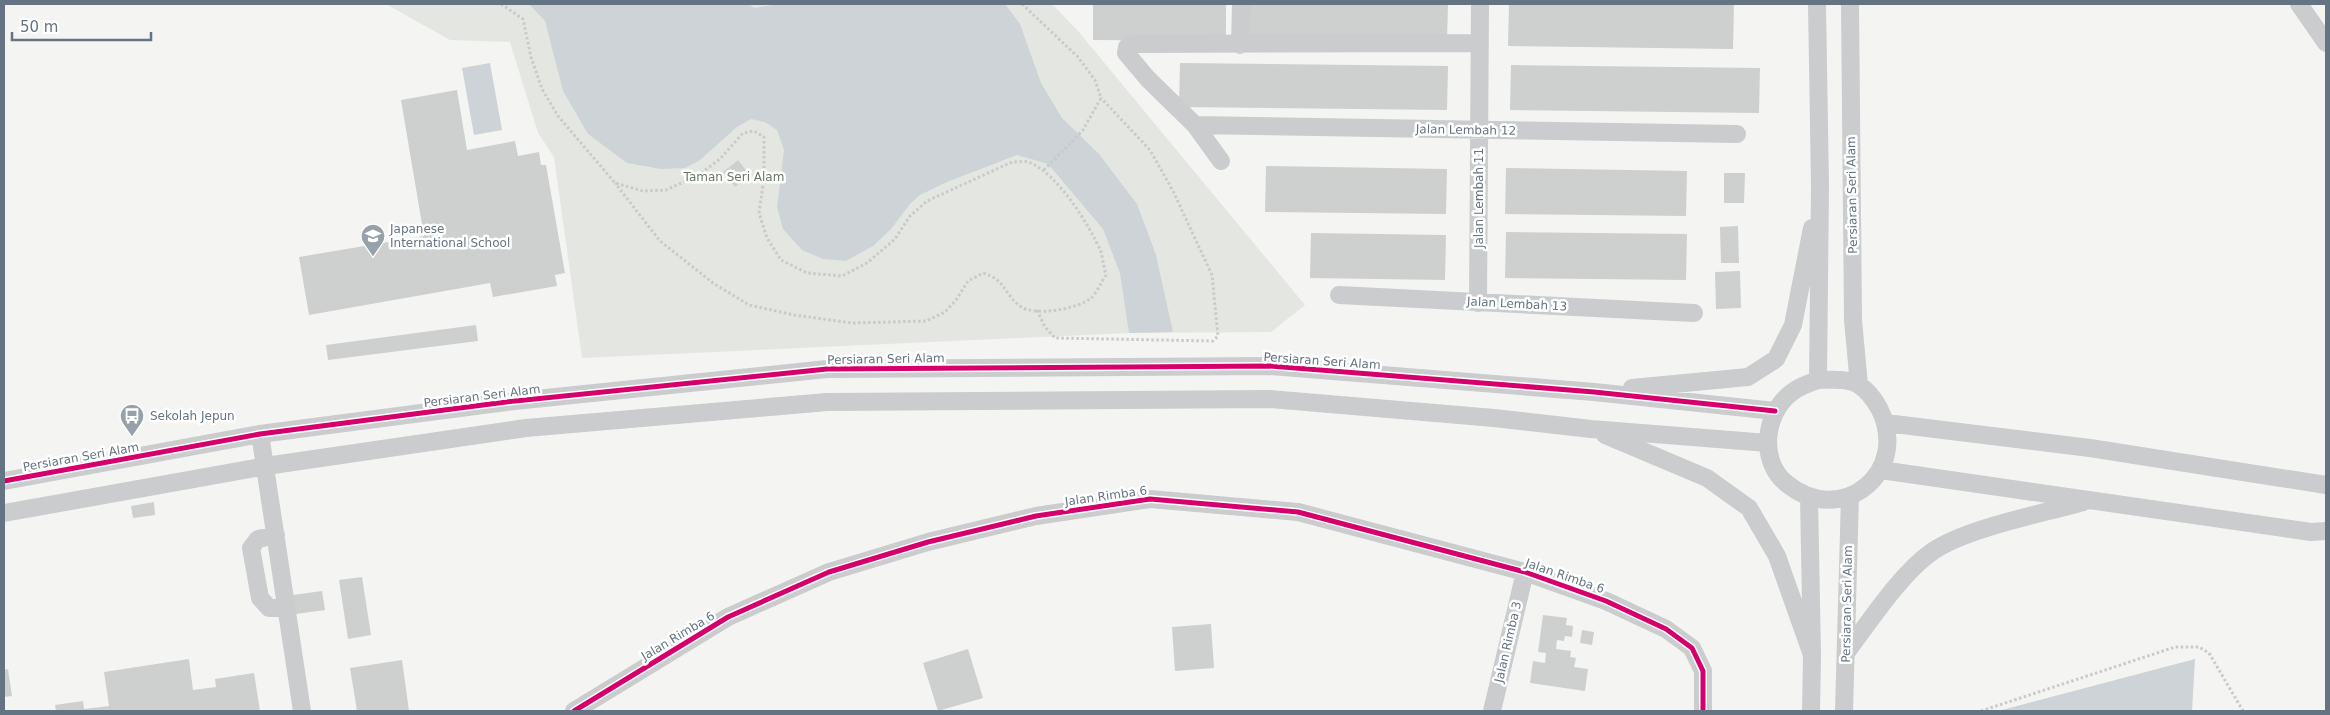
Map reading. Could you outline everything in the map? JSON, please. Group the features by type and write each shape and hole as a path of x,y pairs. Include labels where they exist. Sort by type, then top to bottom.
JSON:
{"street":[{"path":"1240,45 1241,4"},
{"name":"Jalan Lembah 11","path":"1478,302 1480,4"},
{"path":"1817,4 1820,186 1818,380"},
{"name":"Persiaran Seri Alam","path":"1850,4 1853,320 1859,385"},
{"path":"2299,4 2324,36"},
{"path":"1221,161 1195,125 1148,80 1126,53 1127,47 1133,44 1480,43"},
{"name":"Jalan Lembah 12","path":"1195,125 1737,134"},
{"path":"1594,392 1748,378 1776,359 1793,325 1820,186"},
{"name":"Jalan Lembah 13","path":"1339,295 1694,314"},
{"name":"Persiaran Seri Alam","path":"4,481 260,434 506,402 827,369 1270,366 1594,392 1775,412"},
{"path":"1818,380 1841,380 1859,385 1876,402 1886,423 1888,447 1881,470 1866,488 1850,496 1821,501 1798,494 1780,478 1769,458 1767,434 1775,412 1790,393 1818,380"},
{"path":"4,513 266,466 526,428 827,402 1269,399 1494,418 1591,429 1768,443"},
{"path":"1886,423 2090,448 2326,485"},
{"path":"1591,429 1707,478 1749,508 1776,556 1812,655"},
{"path":"260,434 302,711"},
{"path":"1881,470 2310,532 2326,531"},
{"name":"Persiaran Seri Alam","path":"1844,711 1850,496"},
{"path":"1809,497 1812,655 1811,711"},
{"name":"Jalan Rimba 6","path":"574,711 728,617 829,572 928,542 1036,516 1150,499 1298,512 1525,572 1606,600 1666,629 1692,648 1704,671 1703,711"},
{"path":"1846,653 1901,581 1933,551 1972,533 2088,500"},
{"path":"276,535 258,538 251,548 260,598 269,608 286,608"},
{"name":"Jalan Rimba 3","path":"1492,711 1525,572"}],"path":[{"path":"501,4 523,19 531,57 542,89 558,116 615,183 660,241 713,282 749,305 794,315 852,323 926,320 945,312 956,300 968,281 983,273 996,277 1021,307 1037,310 1064,310 1091,298 1106,275 1101,254 1090,231 1064,192 1043,171 1027,162 1012,162 927,200 910,216 895,239 867,263 842,276 807,273 798,269 781,260 767,238 759,214 764,178 764,136 754,131 743,133 720,160 697,176 666,190 643,192 615,183"},
{"path":"1022,4 1078,57 1095,80 1101,98 1150,150 1173,191 1212,275 1218,336 1214,342 1055,338 1044,327 1037,310"},
{"path":"1043,171 1082,130 1101,98"},
{"path":"1981,711 2175,647 2199,647 2208,653 2243,711"}],"green space":[{"name":"Taman Seri Alam","path":"386,4 1052,4 1078,31 1305,305 1271,332 1129,333 582,358 554,157 538,133 510,42 450,40"}],"shaded area":[{"path":"529,4 749,4 754,8 780,4 1005,4 1020,24 1041,83 1062,118 1099,154 1137,204 1156,255 1173,332 1129,333 1120,273 1103,229 1048,164 1017,155 947,182 920,195 910,204 891,229 873,246 846,261 823,259 802,250 783,229 777,207 784,150 777,130 765,122 751,119 737,127 700,160 685,168 661,169 627,163 588,134 563,91 545,21"},
{"path":"490,63 502,130 474,135 462,68"},
{"path":"2195,659 2192,711 1998,711"}],"building":[{"path":"1093,4 1226,4 1226,41 1093,40"},
{"path":"1248,4 1448,4 1447,41 1248,41"},
{"path":"1509,4 1734,4 1733,49 1508,46"},
{"path":"1180,63 1448,66 1447,110 1179,107"},
{"path":"1511,65 1760,68 1759,113 1510,110"},
{"path":"457,90 467,150 515,141 518,156 539,152 541,165 546,165 565,273 555,275 557,286 493,297 490,283 309,315 299,257 424,236 401,100"},
{"path":"738,160 750,175 735,187 723,172"},
{"path":"1266,166 1447,169 1446,214 1265,212"},
{"path":"1506,168 1687,171 1686,216 1505,214"},
{"path":"1724,173 1745,173 1744,203 1724,203"},
{"path":"1738,226 1739,263 1721,263 1720,227"},
{"path":"1506,232 1687,234 1686,280 1505,278"},
{"path":"1311,233 1446,235 1445,280 1310,278"},
{"path":"1740,271 1741,308 1716,309 1715,272"},
{"path":"476,325 478,341 328,360 326,345"},
{"path":"154,502 155,515 133,518 131,506"},
{"path":"362,577 371,635 348,639 339,580"},
{"path":"322,591 325,610 296,614 293,595"},
{"path":"1543,615 1567,618 1566,625 1573,626 1572,637 1565,636 1564,641 1557,640 1556,649 1571,651 1570,657 1576,658 1574,667 1588,669 1585,691 1530,683 1533,661 1545,663 1546,653 1538,652"},
{"path":"1211,624 1214,668 1175,671 1172,627"},
{"path":"1582,630 1594,632 1592,645 1580,643"},
{"path":"968,649 983,698 938,711 923,663"},
{"path":"189,659 193,690 216,687 215,679 254,673 260,711 56,711 55,705 83,701 84,709 109,706 104,672"},
{"path":"402,660 409,711 357,711 350,668"},
{"path":"8,669 12,696 4,697 4,670"}],"cycle path":[{"path":"4,481 260,434 506,402 827,369 1270,366 1594,392 1775,411"},
{"path":"574,711 728,617 829,572 928,542 1036,516 1150,499 1298,512 1525,572 1606,601 1666,629 1692,648 1703,671 1703,711"}],"place":[{"name":"Japanese International School","path":"373,257"},
{"name":"Sekolah Jepun","path":"132,437"}]}
